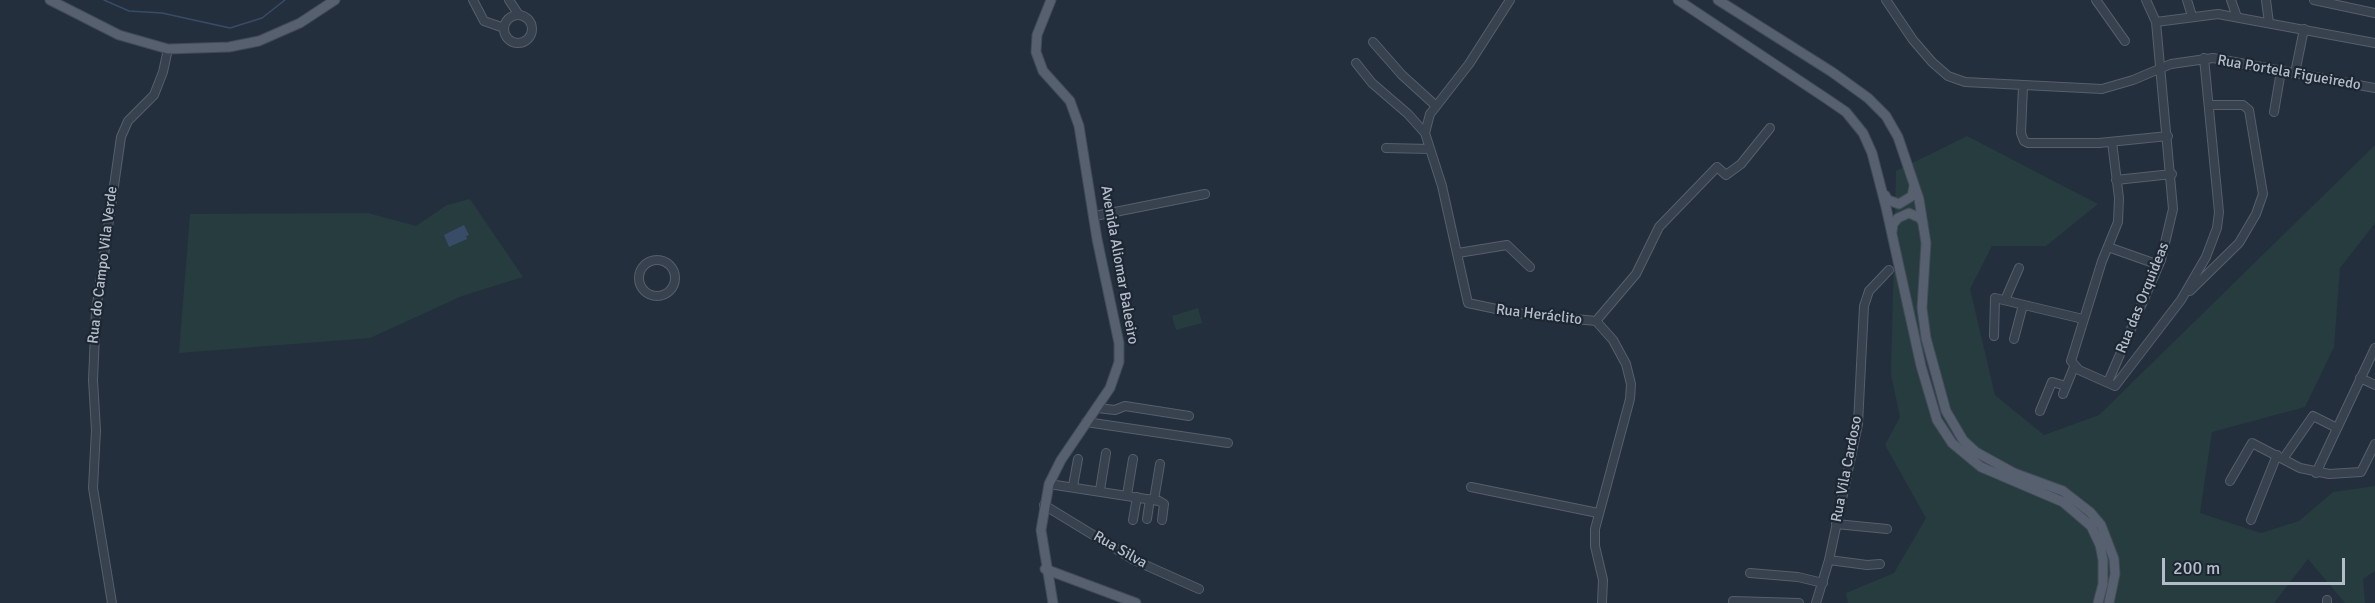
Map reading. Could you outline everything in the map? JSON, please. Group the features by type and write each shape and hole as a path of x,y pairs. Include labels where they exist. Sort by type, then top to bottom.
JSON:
{"main road":[{"path":"50,0 118,35 168,48 229,47 259,41 315,15 335,0"},
{"name":"Avenida Aliomar Baleeiro","path":"1051,0 1037,35 1036,52 1043,71 1070,101 1075,112 1119,343 1114,377 1096,408 1060,460 1049,484 1041,530 1053,603"},
{"path":"1678,0 1846,112 1863,133 1872,153 1921,366 1937,420 1952,443 1981,467 2063,502 2091,526 2100,545 2103,560 2103,584 2098,603"},
{"path":"1718,0 1868,98 1886,116 1898,137 1914,179 1926,234 1922,308 1926,338 1946,411 1963,440 1976,452 2014,473 2063,491 2090,512 2101,525 2114,559 2115,574 2109,603"},
{"path":"1881,188 1888,200 1899,204 1912,196 1914,179"},
{"path":"1892,236 1893,224 1898,218 1909,213 1920,218 1926,234"},
{"path":"1046,569 1136,603"}],"street":[{"path":"504,28 509,40 518,43 526,40 531,33 531,25 526,18 519,15 508,0"},
{"path":"1425,133 1427,120 1435,105 1468,64 1510,0"},
{"name":"Rua Portela Figueiredo","path":"1886,0 1918,46 1948,76 1965,82 2111,88 2171,64 2204,58 2375,88"},
{"path":"2096,0 2124,41"},
{"name":"Rua das Orquideas","path":"2108,382 2159,265 2172,218 2172,174 2162,68 2156,22 2146,0"},
{"path":"2187,0 2192,16"},
{"path":"2231,0 2237,17"},
{"path":"2266,0 2269,23"},
{"path":"2314,0 2375,13"},
{"path":"477,2 478,15 486,24 504,28"},
{"path":"2156,22 2218,14 2375,43"},
{"path":"504,28 510,17 519,15"},
{"path":"2295,74 2304,29"},
{"path":"1373,42 1402,75 1435,105"},
{"name":"Rua do Campo Vila Verde","path":"112,603 93,488 96,430 93,380 96,311 121,137 128,121 154,95 163,72 168,48"},
{"path":"2112,142 2118,222 2082,319 2071,361 2074,367 2091,377 2117,385 2181,300 2206,257 2219,219 2204,58"},
{"path":"1356,63 1372,83 1415,120 1425,133"},
{"path":"2274,111 2281,71"},
{"path":"2023,86 2021,133 2024,141 2112,142 2168,136"},
{"path":"2181,300 2239,243 2256,214 2263,194 2248,110 2242,105 2209,105"},
{"path":"1596,321 1636,274 1654,234 1717,167 1726,175 1733,170 1749,155 1770,128"},
{"name":"Rua Heráclito","path":"1425,133 1458,253 1466,300 1471,305 1539,317 1596,321 1604,327 1620,352 1630,377 1631,390 1598,513 1594,538 1603,580 1602,603"},
{"path":"1386,148 1430,149"},
{"path":"2116,180 2172,174"},
{"path":"1095,216 1206,194"},
{"path":"1458,253 1507,245 1530,267"},
{"path":"2108,247 2159,265"},
{"path":"658,260 669,265 674,282 669,291 654,296 644,291 639,277 642,267 658,260"},
{"path":"2004,300 2019,268"},
{"name":"Rua Vila Cardoso","path":"1816,603 1829,560 1858,424 1864,306 1869,291 1889,270"},
{"path":"1994,336 1995,298 2082,319"},
{"path":"2014,339 2023,304"},
{"path":"2316,473 2375,348"},
{"path":"2040,411 2052,382 2065,390 2074,367"},
{"path":"2360,378 2375,385"},
{"path":"1096,408 1115,410 1125,406 1189,416"},
{"path":"2251,520 2280,457 2313,416 2337,428"},
{"path":"1086,422 1228,443"},
{"path":"2230,481 2252,443 2316,473 2361,472 2375,444"},
{"path":"1100,490 1106,453"},
{"path":"1073,486 1078,459"},
{"path":"1127,495 1133,459"},
{"path":"1147,519 1160,464"},
{"path":"1049,484 1152,499 1164,504 1162,520"},
{"path":"1471,487 1598,513"},
{"path":"1133,520 1137,497"},
{"name":"Rua Silva","path":"1044,505 1134,560 1200,588"},
{"path":"1836,524 1887,529"},
{"path":"1829,560 1860,565 1880,564"},
{"path":"1750,573 1798,577 1823,583"},
{"path":"1733,601 1799,603"}],"green space":[{"path":"1967,136 2098,204 2046,246 1992,246 1970,289 1995,395 2044,435 2099,415 2375,145 2375,223 2340,268 2334,347 2305,407 2212,432 2200,513 2261,533 2299,521 2333,492 2375,486 2375,571 2363,579 2365,603 2345,603 2308,559 2274,603 1848,603 1846,593 1894,573 1926,518 1885,445 1900,417 1891,375 1896,171"},
{"path":"470,199 523,277 462,296 370,338 179,353 190,214 368,213 416,226 447,205"},
{"path":"1198,308 1202,323 1176,330 1172,316"}],"water":[{"path":"464,225 469,235 466,236 467,239 449,247 444,235"}],"waterway":[{"path":"104,0 129,11 162,13 230,28 262,18 285,0"}]}
